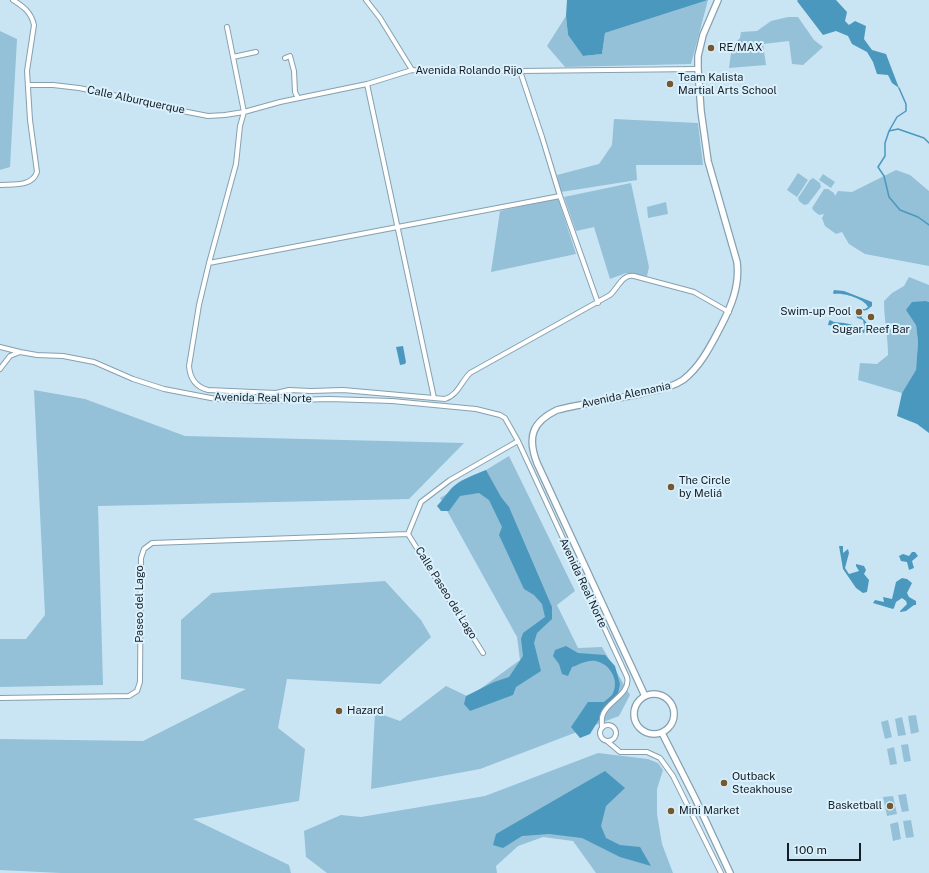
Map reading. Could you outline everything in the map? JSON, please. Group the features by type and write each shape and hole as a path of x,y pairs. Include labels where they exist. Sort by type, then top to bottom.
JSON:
{"street":[{"path":"0,185 29,182 36,176 37,172 30,120 27,71 34,25 29,12 13,0"},
{"path":"366,0 380,18 412,70"},
{"name":"Avenida Alemania","path":"645,696 536,463 531,440 538,423 547,415 557,410 639,395 682,381 689,375 705,355 729,312 738,280 737,262 708,161 701,110 698,70 698,56 703,35 718,0"},
{"path":"227,27 244,112 240,126 236,164 199,305 189,366 189,373 192,379 202,388 208,390 276,393 289,390 343,390 445,399 455,394 470,372 598,302 614,291 624,278 631,275 694,292 729,312"},
{"path":"233,56 256,52"},
{"path":"285,58 290,56 294,72 295,92 298,98"},
{"name":"Avenida Rolando Rijo","path":"244,112 298,98 367,84 412,70 698,70"},
{"path":"520,71 560,196 598,302"},
{"path":"367,84 434,398"},
{"name":"Calle Alburquerque","path":"28,85 53,85 79,88 208,116 244,112"},
{"path":"209,263 560,196"},
{"name":"Avenida Real Norte","path":"0,347 37,355 63,356 94,362 133,379 164,389 216,399 260,401 392,401 476,409 505,418 518,441 627,677 626,687 604,712 602,720"},
{"path":"0,369 10,356 20,352"},
{"path":"408,534 421,502 450,480 518,441"},
{"name":"Calle Paseo del Lago","path":"408,534 483,653"},
{"name":"Paseo del Lago","path":"0,698 129,696 137,691 140,682 141,558 144,549 152,543 408,534"},
{"path":"651,694 662,695 670,702 673,708 673,720 667,729 662,732 651,734 640,729 634,718 635,708 645,696 651,694"},
{"path":"602,720 608,725 612,726 615,730 613,747"},
{"path":"602,720 600,736 613,747 624,753 646,752 660,758 673,776 721,873"},
{"path":"602,728 608,725"},
{"path":"662,732 730,873"},
{"path":"606,741 613,739"}],"shaded area":[{"path":"567,0 708,0 605,33 602,54 583,56 568,35 566,16"},
{"path":"708,0 691,64 565,67 547,46 566,16 568,35 583,56 602,54 605,33"},
{"path":"836,0 847,12 845,21 849,25 855,21 866,26 864,39 872,50 886,54 899,88 892,83 888,75 877,74 873,62 867,52 852,44 848,36 836,31 823,35 797,1"},
{"path":"788,17 798,17 814,40 823,47 803,65 792,64 789,41 763,44 766,65 729,68 732,46 740,38 741,32 757,31 771,21"},
{"path":"0,31 17,39 10,167 0,170"},
{"path":"614,119 698,123 703,165 636,165 637,180 561,192 557,175 599,164 612,145"},
{"path":"896,170 910,175 929,191 929,266 865,254 849,244 842,232 836,234 825,226 822,218 824,214 819,215 812,208 824,189 828,189 834,193 835,196 838,191 852,192"},
{"path":"798,173 808,180 797,197 787,190"},
{"path":"823,174 835,182 831,188 819,180"},
{"path":"813,178 820,183 821,187 808,204 804,205 798,198"},
{"path":"631,183 649,267 647,276 626,273 610,279 594,227 576,231 564,197"},
{"path":"558,198 576,254 491,272 500,211"},
{"path":"666,202 668,214 648,218 647,207"},
{"path":"909,277 929,285 929,302 926,301 916,325 918,342 916,371 902,393 858,380 860,363 877,364 888,355 884,301 892,293 904,286"},
{"name":"Swim-up Pool","path":"834,290 844,291 872,302 872,306 867,310 862,311 861,315 866,321 869,329 868,332 863,333 859,329 828,325 830,320 863,327 863,320 857,318 856,313 860,309 865,309 868,307 863,301 853,297 843,294 834,294"},
{"path":"912,302 929,302 929,433 917,424 897,416 902,393 916,370 918,342 916,325 906,310"},
{"path":"403,346 406,362 405,364 400,365 396,347"},
{"path":"34,390 85,399 185,436 464,443 409,499 98,506 103,685 0,687 0,639 26,639 45,615"},
{"path":"509,456 575,591 557,605 578,648 602,647 630,695 619,716 480,769 371,789 375,712 400,721 446,686 469,697 520,660 517,637 440,498"},
{"path":"486,470 501,497 509,507 552,607 552,619 537,633 534,643 541,671 516,687 513,695 470,711 464,704 466,696 494,682 509,677 523,656 521,639 523,633 545,617 542,604 534,595 524,589 499,535 502,527 489,500 479,493 460,496 449,511 441,511 437,506 457,483"},
{"path":"839,546 843,546 843,553 848,549 849,553 845,568 849,574 859,571 856,564 864,566 866,570 864,574 869,580 867,592 863,593 856,588 843,569"},
{"path":"912,552 915,552 918,556 912,561 914,568 909,570 907,562 901,561 899,556 903,554 909,556"},
{"path":"902,578 907,579 912,583 907,593 909,597 916,601 916,605 906,611 900,612 907,604 902,598 896,602 893,609 873,603 875,600 884,602 883,597 892,599 896,582"},
{"path":"385,581 421,620 431,637 380,684 287,679 278,728 305,749 299,801 193,819 289,865 291,873 61,873 0,870 0,739 143,741 246,689 181,679 181,620 212,593"},
{"path":"566,646 578,653 605,655 615,666 620,684 618,694 603,713 590,734 580,738 571,727 588,702 604,702 612,695 615,684 613,674 610,670 603,664 596,661 585,662 572,667 568,676 562,674 559,664 553,656 555,650"},
{"path":"916,715 919,732 911,734 908,716"},
{"path":"902,717 906,735 898,736 895,719"},
{"path":"888,720 892,737 885,739 881,722"},
{"path":"908,744 911,761 904,762 901,745"},
{"path":"894,747 897,764 890,765 887,749"},
{"path":"598,753 648,759 658,763 663,770 657,789 657,814 662,844 673,873 596,873 573,841 543,837 518,846 496,866 497,873 327,873 306,857 304,831 341,815 361,817 485,796"},
{"path":"605,771 625,788 606,806 601,826 606,838 620,845 640,847 651,866 620,857 582,838 549,834 522,836 503,848 493,845 496,834"},
{"path":"906,794 909,811 902,812 898,795"},
{"name":"Basketball","path":"893,796 897,814 887,816 883,797"},
{"path":"911,820 914,837 906,838 903,821"},
{"path":"898,822 901,839 893,841 890,824"}],"waterway":[{"path":"899,88 906,104 906,111 897,117 889,131 885,143 885,156 878,167 884,176 889,197 900,210 918,217 929,225"},
{"path":"889,131 898,129 924,138 929,143"}],"place":[{"name":"RE/MAX","path":"711,48"},
{"name":"Team Kalista Martial Arts School","path":"670,84"},
{"name":"Swim-up Pool","path":"859,312"},
{"name":"Sugar Reef Bar","path":"871,317"},
{"name":"The Circle by Meliá","path":"671,487"},
{"name":"Hazard","path":"339,711"},
{"name":"Outback Steakhouse","path":"724,783"},
{"name":"Basketball","path":"890,806"},
{"name":"Mini Market","path":"671,811"}]}
